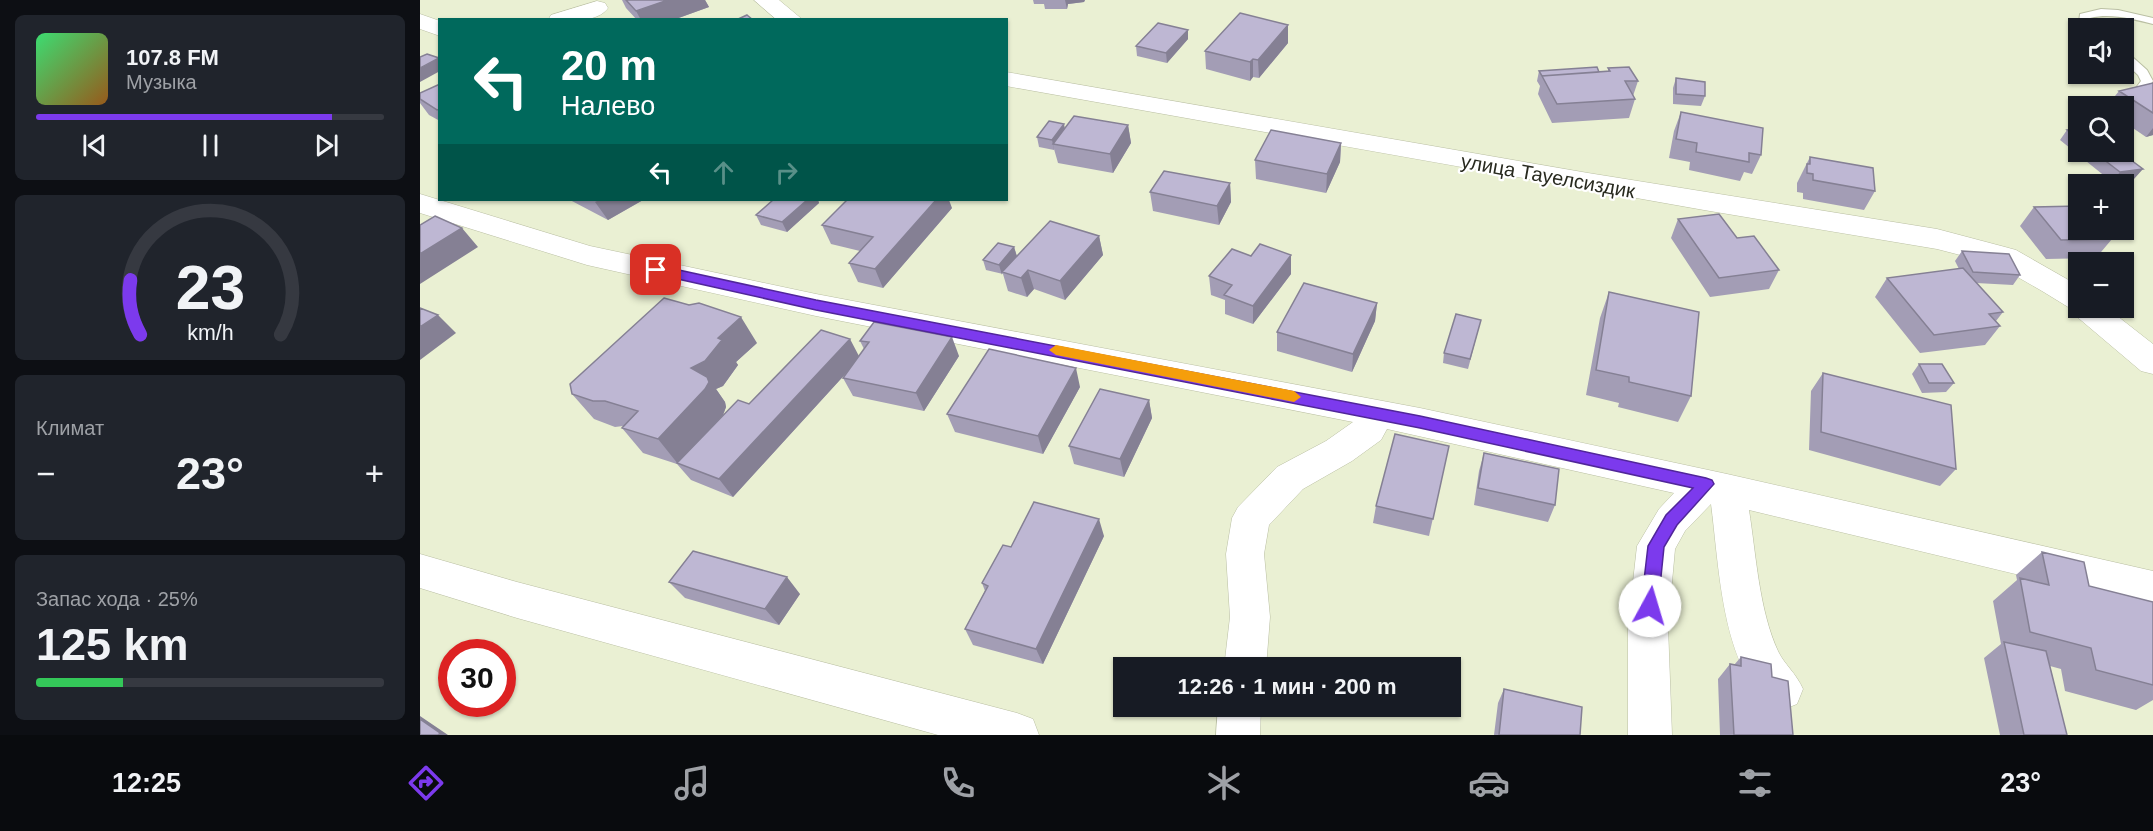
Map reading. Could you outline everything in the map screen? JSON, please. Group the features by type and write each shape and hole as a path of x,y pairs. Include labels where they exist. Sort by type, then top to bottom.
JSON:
{"street":[{"path":"765,0 789,18"},
{"path":"565,18 597,8"},
{"path":"420,21 438,28"},
{"name":"улица Тауелсиздик","path":"1008,79 1452,159 1937,239 2005,257 2068,293"},
{"path":"420,202 438,193"},
{"path":"420,202 587,255 804,303 1378,414 1716,487 2153,589"},
{"path":"2099,318 2153,362"},
{"path":"1246,657 1250,616 1245,554 1251,518 1290,478 1339,451 1369,429 1378,414"},
{"path":"1716,487 1746,613 1761,663 1782,689"},
{"path":"1650,735 1647,626 1656,546 1672,520 1716,487"},
{"path":"420,571 518,600 1017,735"},
{"path":"1238,735 1239,717"}],"lane":[{"path":"2084,18 2084,16 2096,12 2153,21"},
{"path":"2134,65 2143,73 2147,81 2141,89"}],"building":[{"path":"626,0 668,0 636,11"},
{"path":"1240,13 1288,25 1258,60 1253,59 1250,62 1205,51"},
{"path":"1158,23 1188,30 1166,53 1136,46"},
{"path":"427,54 438,59 420,68 420,57"},
{"path":"1597,67 1599,72 1542,76 1539,71"},
{"path":"1629,67 1638,81 1625,81 1635,99 1557,104 1542,76 1610,71 1608,68"},
{"path":"1676,78 1705,82 1705,96 1676,94"},
{"path":"2153,83 2153,113 2134,101 2134,96 2127,96 2119,91"},
{"path":"438,85 438,110 420,99 420,93"},
{"path":"1681,112 1763,128 1761,155 1749,153 1749,162 1696,152 1697,143 1676,139"},
{"path":"1074,116 1128,125 1110,154 1053,144"},
{"path":"1049,121 1064,124 1052,140 1037,137"},
{"path":"1271,130 1341,143 1327,174 1255,160"},
{"path":"1810,157 1873,168 1875,191 1813,180 1813,174 1807,173"},
{"path":"2107,162 2134,162 2143,169 2120,172"},
{"path":"1164,171 1230,183 1217,206 1150,192"},
{"path":"772,201 806,201 782,222 756,215"},
{"path":"846,201 935,201 875,269 849,263 873,237 822,225"},
{"path":"2068,206 2068,240 2061,240 2034,207"},
{"path":"1719,214 1737,238 1754,236 1779,270 1719,278 1678,219"},
{"path":"435,216 462,228 420,254 420,225"},
{"path":"1050,221 1099,236 1060,281 1028,270 1021,278 1002,272"},
{"path":"998,243 1014,247 999,265 983,260"},
{"path":"1260,244 1291,255 1253,306 1224,295 1232,285 1209,276 1232,249 1251,256"},
{"path":"1962,251 2009,254 2020,275 1973,272"},
{"path":"1963,268 2003,312 1989,314 2000,326 1934,335 1887,278"},
{"path":"1304,283 1377,303 1353,354 1277,332"},
{"path":"1609,292 1699,312 1691,396 1629,382 1629,377 1596,370"},
{"path":"664,298 689,305 699,303 741,317 718,338 722,340 705,361 691,368 707,377 709,382 658,439 622,428 638,411 572,394 570,384"},
{"path":"420,308 438,315 420,327"},
{"path":"1456,314 1481,320 1470,359 1444,353"},
{"path":"874,322 952,337 916,393 843,378 869,342 860,341"},
{"path":"821,330 850,339 719,479 677,463 738,400 749,404"},
{"path":"989,349 1076,368 1038,436 947,414"},
{"path":"1919,364 1942,364 1954,383 1929,383"},
{"path":"1823,373 1951,405 1956,469 1821,432"},
{"path":"1100,389 1149,400 1120,459 1069,446"},
{"path":"1395,434 1449,446 1433,519 1376,506"},
{"path":"1484,453 1559,469 1555,505 1478,488"},
{"path":"1034,502 1099,519 1036,649 965,629 988,586 982,583 1003,545 1011,547"},
{"path":"693,551 787,577 765,609 669,582"},
{"path":"2042,552 2084,562 2089,586 2153,602 2153,685 2096,670 2091,648 2030,632 2020,578 2049,585"},
{"path":"2004,642 2046,651 2067,735 2024,735"},
{"path":"1741,657 1771,664 1772,677 1788,681 1793,735 1734,735 1730,664 1741,666"},
{"path":"1504,689 1582,707 1580,735 1499,735"},
{"path":"420,719 440,733 420,735"}],"slow traffic":[{"path":"1056,350 1294,397"}],"route":[{"path":"656,270 816,305 1420,422 1706,484 1672,520 1656,546 1650,606"}]}
